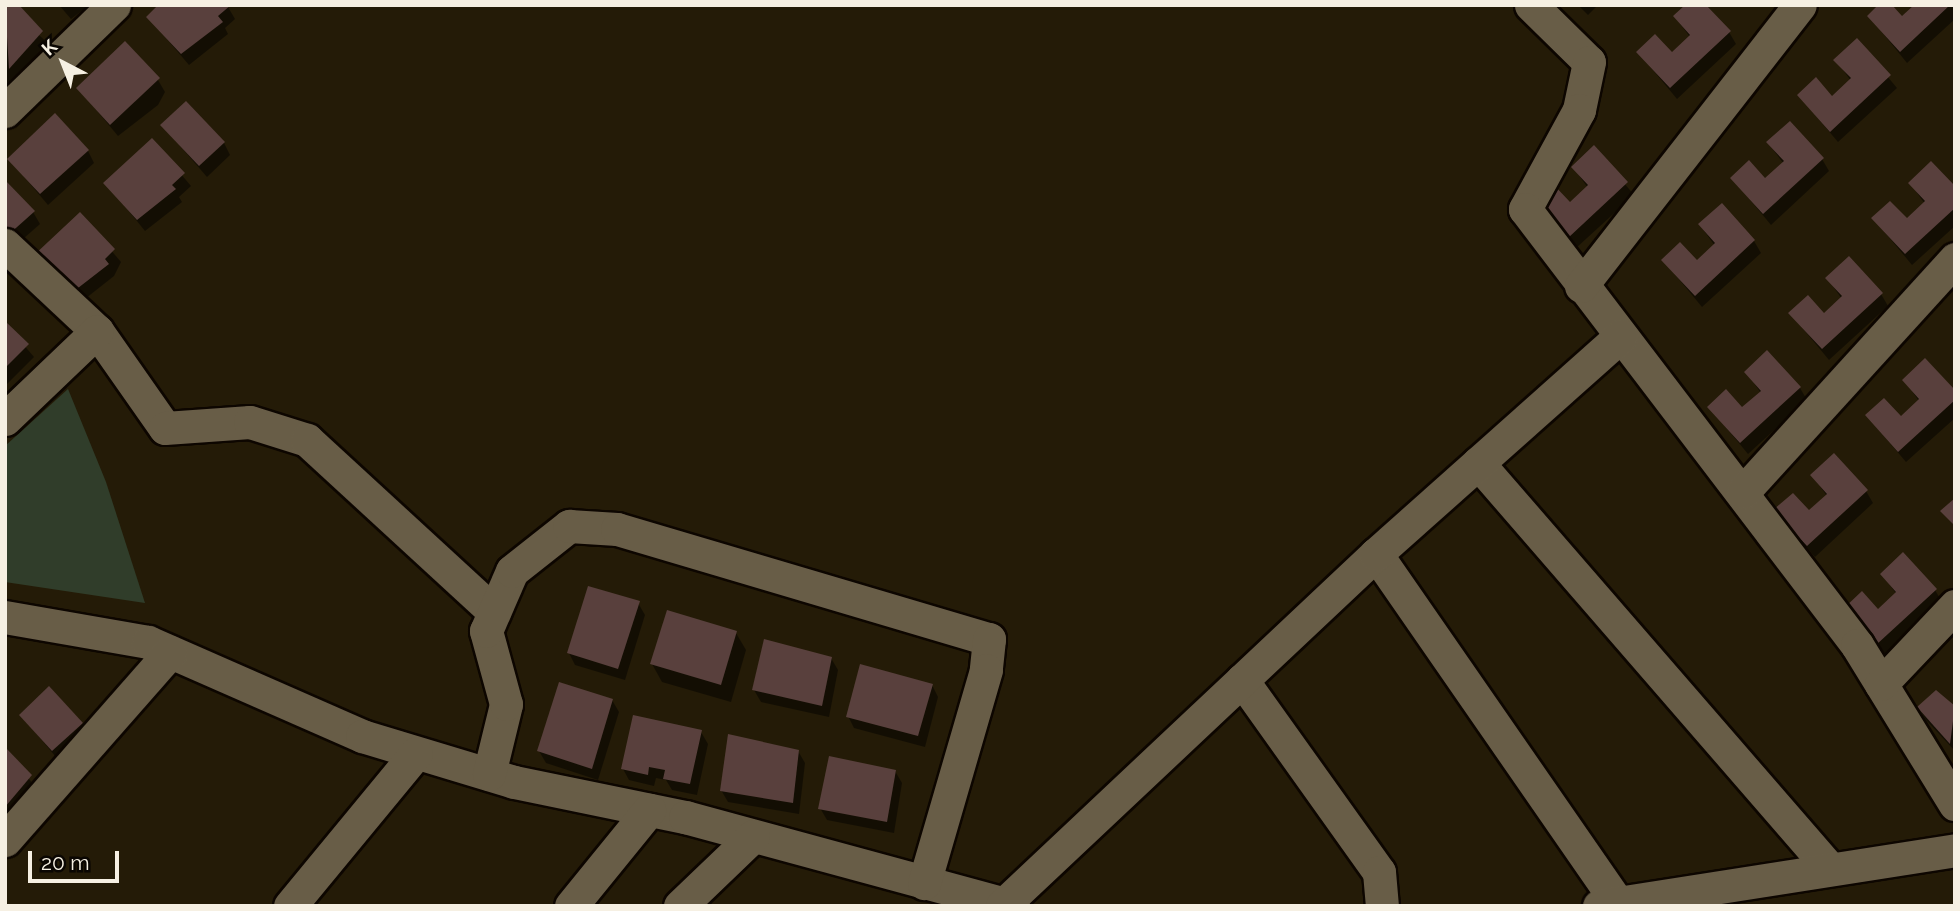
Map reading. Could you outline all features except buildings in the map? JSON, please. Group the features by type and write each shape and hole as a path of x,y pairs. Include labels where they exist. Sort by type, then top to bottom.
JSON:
{"street":[{"path":"5,111 114,5"},
{"path":"1531,5 1589,62 1579,110 1525,209 1581,286 1743,492 1881,684 1955,804"},
{"path":"1581,286 1800,5"},
{"path":"5,245 96,331 165,428 250,422 307,440 494,612"},
{"path":"1743,492 1955,259"},
{"path":"5,419 96,331"},
{"path":"5,617 148,642 362,736 489,774 753,836 1006,905 1376,554 1621,336"},
{"path":"1478,463 1830,870"},
{"path":"489,774 506,704 486,631 512,571 569,526 617,529 989,639 986,670 924,883"},
{"path":"1376,554 1608,904 1955,850"},
{"path":"1881,684 1955,606"},
{"path":"5,840 170,652"},
{"path":"1242,680 1379,872 1382,906"},
{"path":"290,906 416,752"},
{"path":"571,906 649,810"},
{"path":"680,906 753,836"}],"green space":[{"path":"68,389 106,482 145,603 5,582 5,446"}]}
